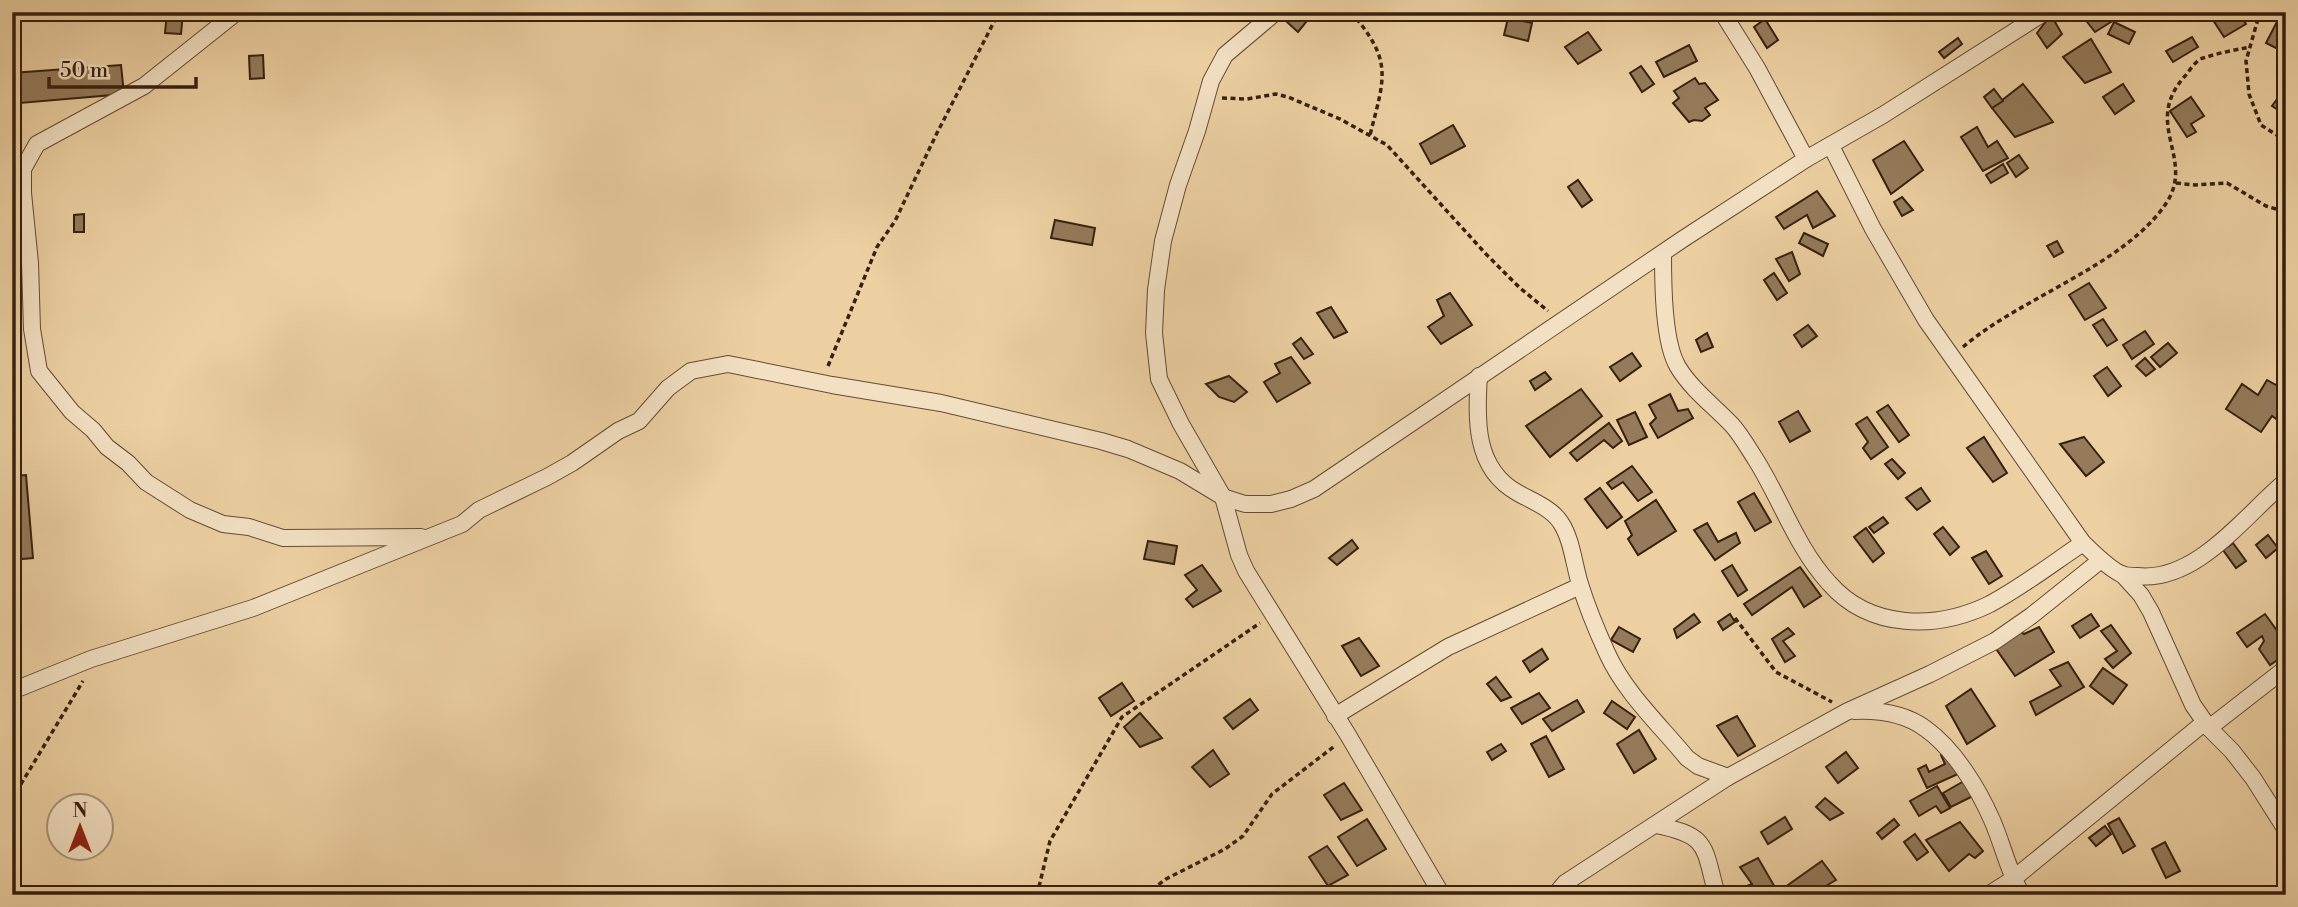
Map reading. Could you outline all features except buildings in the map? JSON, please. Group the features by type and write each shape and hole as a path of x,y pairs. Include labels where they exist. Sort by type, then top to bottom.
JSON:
{"street":[{"path":"237,12 144,86 37,144 23,169 32,329 39,370 72,412 93,430 107,447 128,463 146,482 190,510 223,524 249,527 283,538 430,537"},
{"path":"1276,12 1225,55 1211,81 1163,240 1156,290 1154,333 1159,379 1181,424 1223,497 1239,555 1272,615 1348,735 1442,895"},
{"path":"1722,12 1758,68 1806,159"},
{"path":"12,691 97,657 253,608 462,524 479,510 547,477 618,431 639,421 668,388 691,370 729,364 941,403 1101,441 1128,449 1180,471 1223,497 1245,504 1271,505 1291,499 1314,489 1806,159 1883,115 2045,12"},
{"path":"1831,146 1872,229 1951,357 2083,543 2101,560 2122,574 2141,595 2193,705 2253,778 2286,830"},
{"path":"1663,253 1663,293 1676,364 1706,400 1733,426 1756,461 1799,539 1828,582 1862,611 1885,619 1917,621 1964,615 1990,603 2083,543"},
{"path":"1479,376 1477,428 1490,470 1509,489 1556,516 1563,525 1580,586 1608,655 1630,690 1687,758 1698,766 1728,777"},
{"path":"2122,574 2163,576 2191,565 2286,481"},
{"path":"1555,895 1565,883 1728,777 1848,711 1995,641 2101,560"},
{"path":"1335,716 1448,647 1580,586"},
{"path":"1988,895 2013,879 2207,725 2286,668"},
{"path":"1848,711 1874,710 1902,717 1926,728 1950,752 1991,817 2013,879 2022,895"},
{"path":"1656,825 1681,830 1699,841 1717,895"}],"path":[{"path":"821,383 877,247 895,221 999,12"},
{"path":"1351,12 1379,50 1382,65 1370,135"},
{"path":"2263,12 2258,19 2246,61 2249,94 2261,125 2286,141"},
{"path":"1951,357 1984,329 2135,237 2166,202 2176,183 2173,149 2165,117 2170,96 2200,58 2250,47"},
{"path":"1206,97 1247,99 1276,94 1340,119 1387,145 1485,253 1520,288 1561,321"},
{"path":"2176,183 2227,183 2266,206 2286,212"},
{"path":"1037,895 1051,841 1122,717 1272,615"},
{"path":"1735,618 1776,672 1848,711"},
{"path":"12,799 97,657"},
{"path":"1145,895 1166,879 1225,849 1243,836 1272,794 1348,735"}]}
